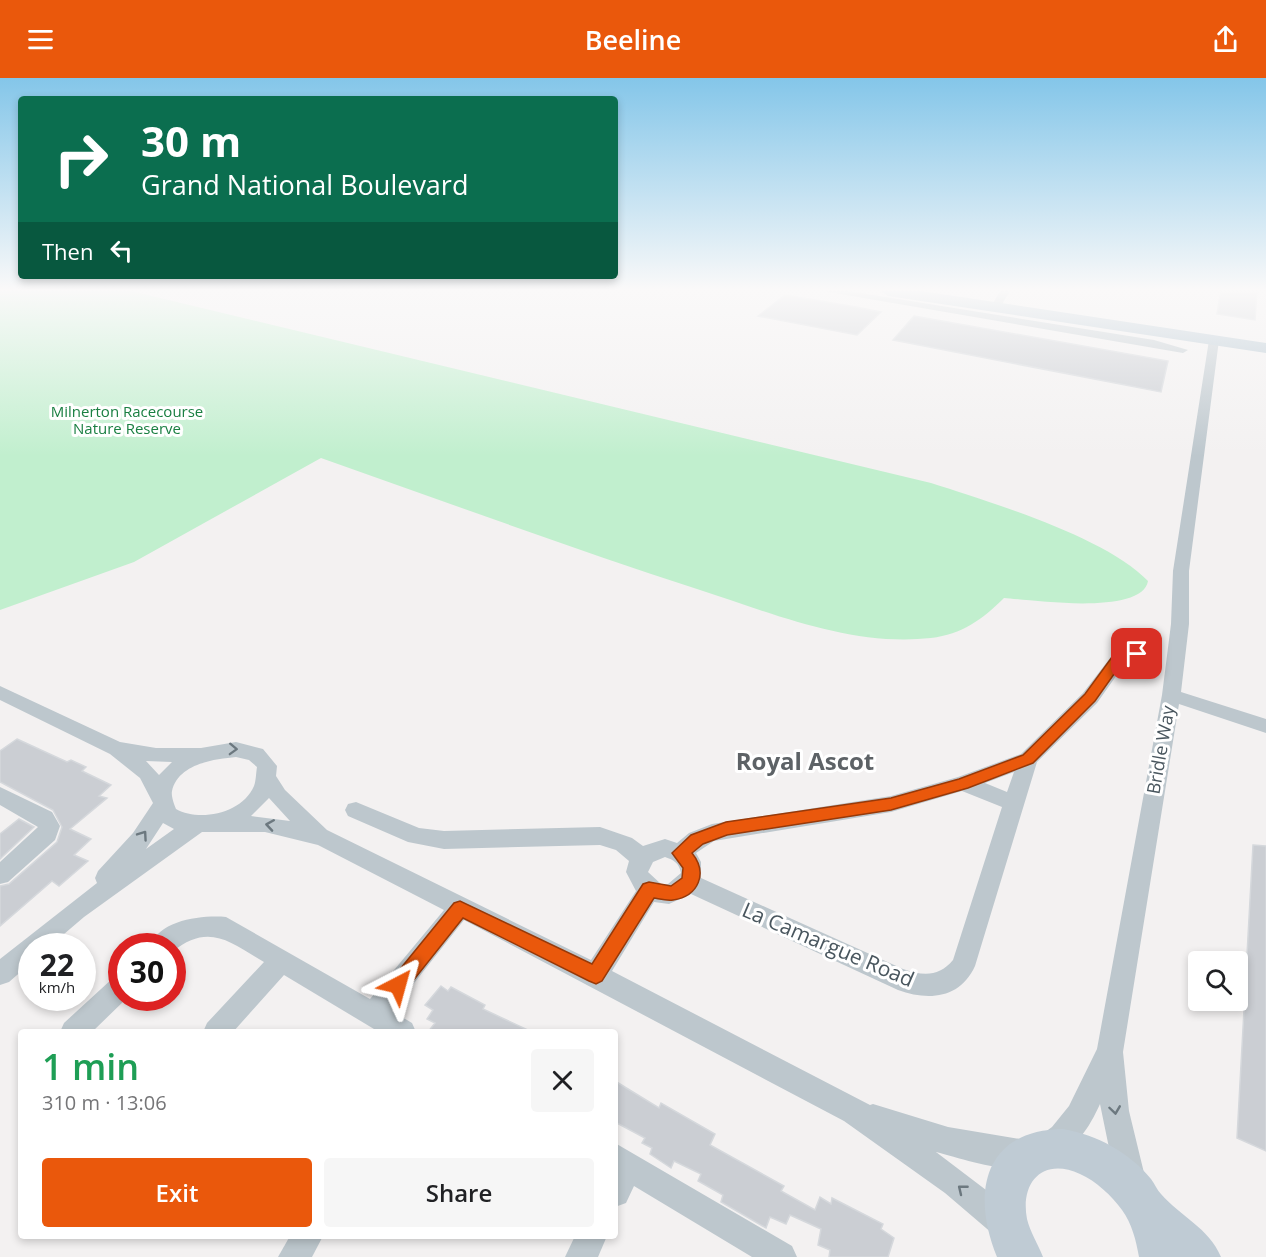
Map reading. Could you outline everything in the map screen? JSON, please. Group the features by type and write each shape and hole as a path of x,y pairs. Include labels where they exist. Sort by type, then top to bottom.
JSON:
{"street":[{"path":"1165,346 1184,350"},
{"name":"Bridle Way","path":"1140,1200 1126,1168 1115,1111 1110,1052 1171,695 1180,624 1181,571 1213,346"},
{"path":"681,853 697,839 726,829 891,804 963,783 1028,759 1090,698 1120,657 1137,654"},
{"path":"1171,695 1266,726"},
{"path":"4,698 117,749 148,773 174,820 206,824 265,824 322,838"},
{"path":"117,749 181,757 228,749 248,750 265,762 268,780 275,795 322,838 596,975 854,1111 955,1183 1014,1241"},
{"path":"49,933 76,910 119,866 162,802 171,776 181,766 208,752"},
{"name":"La Camargue Road","path":"689,883 914,985 933,986 954,979 963,966 1028,759"},
{"path":"76,910 206,824 244,810 263,791 268,780"},
{"path":"963,783 1014,803"},
{"path":"0,795 44,818 49,826 47,834 0,875"},
{"path":"356,810 416,836 444,840 600,836 624,844 642,858"},
{"path":"665,848 681,853 692,866 689,883 671,894 649,890 638,877 638,867 642,858 656,849 665,848"},
{"path":"596,975 649,890"},
{"path":"374,1014 460,908"},
{"path":"180,933 187,928 226,927 398,1029"},
{"path":"0,974 18,959"},
{"path":"219,1029 282,960"},
{"path":"76,1029 108,999"},
{"name":"Bridle Way","path":"1036,1152 1065,1136 1076,1122 1110,1052"},
{"path":"854,1111 940,1140 997,1152 1066,1149 1090,1157 1114,1172 1199,1257"},
{"path":"1014,1241 1004,1203 1006,1183 1015,1166 1036,1152"},
{"path":"620,1172 782,1257"},
{"path":"1140,1200 1153,1224 1161,1257"},
{"path":"294,1257 306,1239"},
{"path":"581,1257 590,1239"}],"green space":[{"name":"Milnerton Racecourse Nature Reserve","path":"0,346 360,346 931,483 1015,511 1076,536 1129,565 1148,581 1141,592 1127,599 1107,602 1060,603 1004,598 971,625 952,633 931,638 871,638 812,626 754,608 321,458 134,562 0,610"}],"building":[{"path":"924,346 1083,346 1168,361 1161,392"},
{"path":"17,739 67,762 71,760 86,767 82,771 111,785 99,796 107,798 70,829 91,839 74,855 88,861 59,886 52,881 0,926 0,886 9,884 57,842 62,827 53,810 0,782 0,751"},
{"path":"19,819 34,827 0,859 0,834"},
{"path":"1253,845 1266,846 1266,1151 1237,1138 1244,1011 1248,1011 1247,951"},
{"path":"441,986 448,991 451,987 485,1005 483,1009 526,1029 430,1029 435,1023 427,1019 433,1010 425,1005"},
{"path":"618,1083 659,1108 661,1103 715,1134 710,1145 784,1186 781,1191 815,1210 820,1197 831,1204 832,1198 883,1224 881,1229 894,1238 888,1257 829,1257 830,1250 818,1245 821,1229 790,1215 786,1224 770,1217 766,1228 721,1202 723,1195 698,1181 701,1174 674,1161 671,1168 650,1154 652,1148 642,1143 645,1138 618,1124"}],"district":[{"name":"Royal Ascot","path":"805,762"}],"route":[{"path":"398,985 460,908 596,975 649,890 671,894 689,883 692,866 681,853 697,839 726,829 891,804 963,783 1028,759 1042,742 1090,698 1120,657 1137,654"}]}
